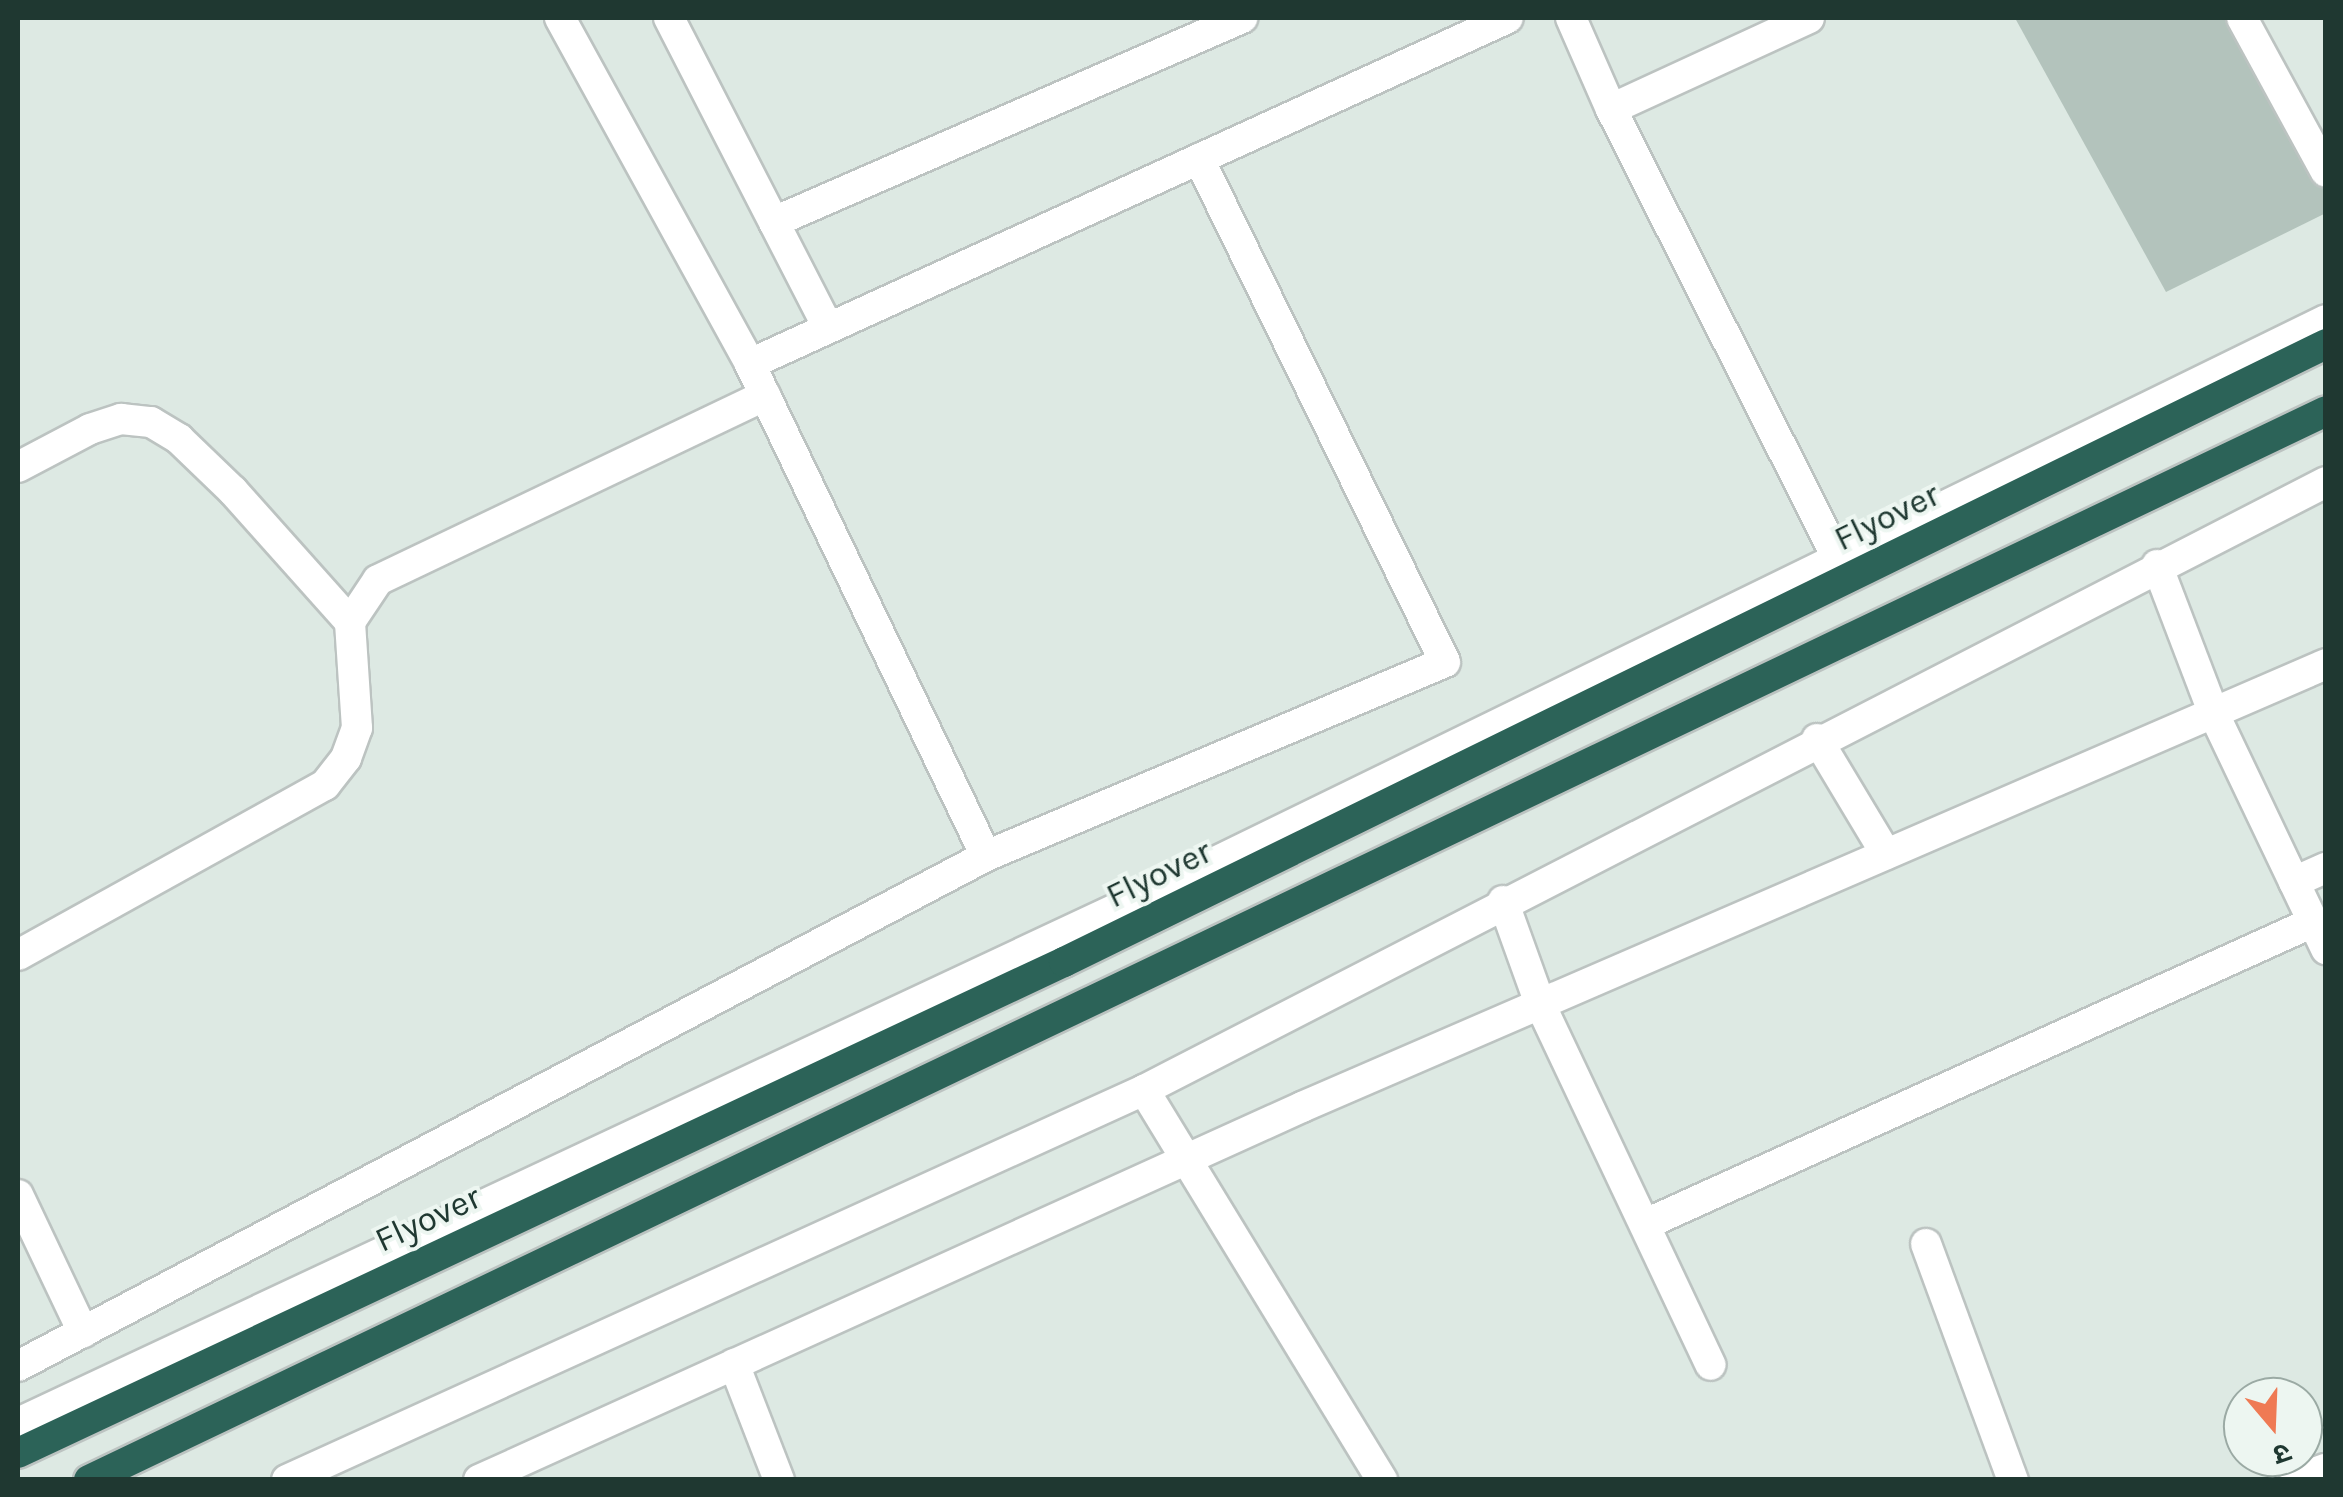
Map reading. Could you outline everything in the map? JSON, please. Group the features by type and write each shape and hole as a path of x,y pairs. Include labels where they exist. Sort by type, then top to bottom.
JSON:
{"highway":[{"name":"Flyover","path":"18,1453 1064,962 2326,344"},
{"path":"89,1480 2326,411"}],"street":[{"path":"560,18 750,364 986,856"},
{"path":"669,18 828,328"},
{"path":"774,222 1242,18"},
{"path":"750,364 1508,18"},
{"path":"1571,18 1611,108 1839,562"},
{"path":"1611,108 1808,18"},
{"path":"2242,18 2326,172"},
{"path":"18,1366 986,856 1445,662 1199,159"},
{"path":"18,1423 1199,870 1839,562 2326,320"},
{"path":"18,955 325,784 346,758 356,728 350,622 378,580 438,546 765,395"},
{"path":"18,467 90,428 121,420 151,422 179,439 233,491 350,622"},
{"path":"286,1480 1144,1090 1817,739 2326,482"},
{"path":"1648,1223 2319,936 2213,712 2157,566"},
{"path":"479,1480 1189,1159 2326,664"},
{"path":"1817,739 1886,854"},
{"path":"2294,882 2326,868"},
{"path":"1503,901 1540,1004 1648,1223 1711,1365"},
{"path":"1144,1090 1382,1480"},
{"path":"18,1196 83,1332"},
{"path":"1926,1244 2012,1480"},
{"path":"734,1364 779,1480"},
{"path":"2296,1480 2326,1469"}],"building":[{"path":"2015,18 2237,18 2326,182 2326,213 2166,292"}]}
